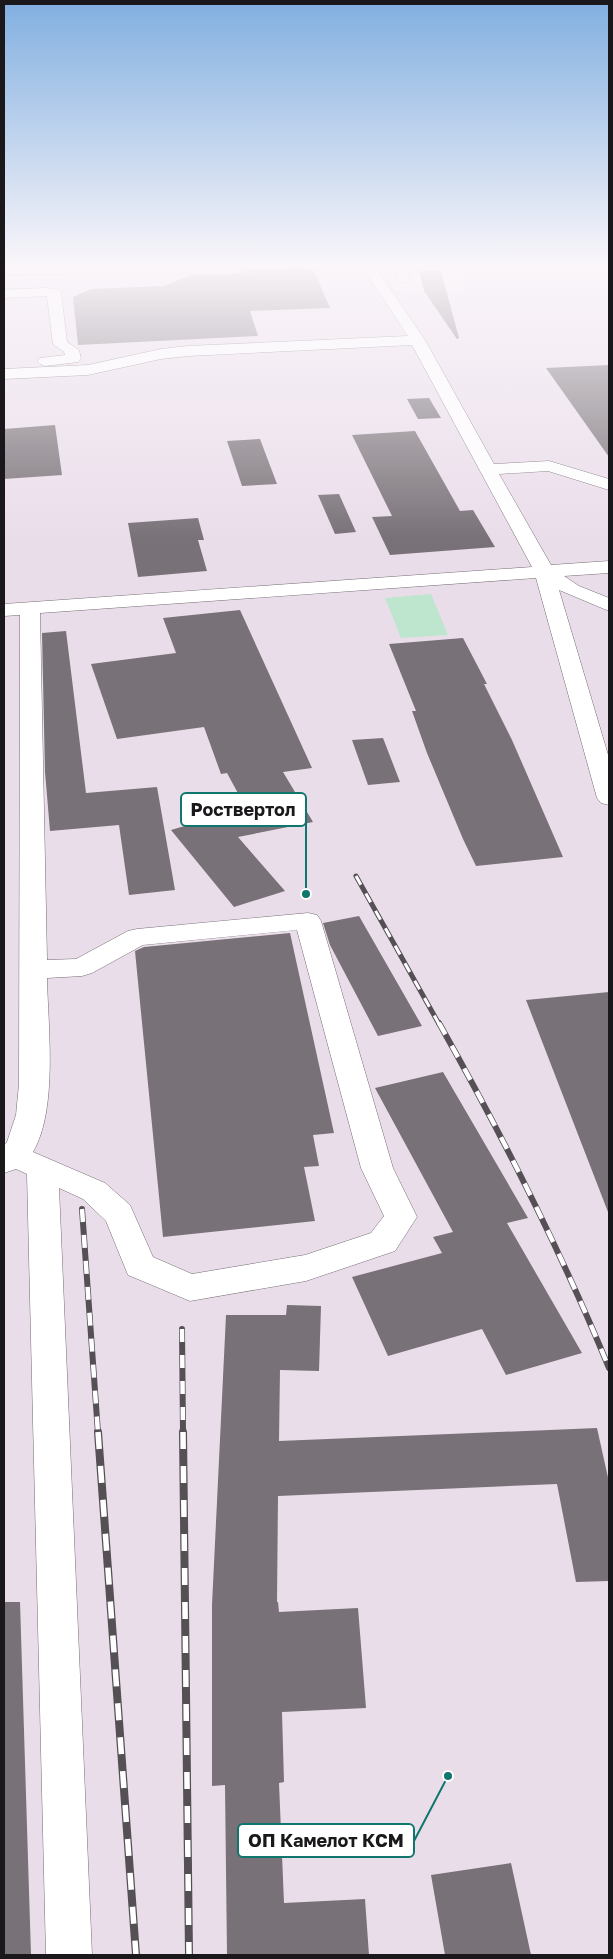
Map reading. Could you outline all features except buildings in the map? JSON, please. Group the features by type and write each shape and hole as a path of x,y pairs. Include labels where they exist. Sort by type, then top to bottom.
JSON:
{"lane":[{"path":"4,364 73,359 72,355"},
{"path":"4,374 88,370 155,355"},
{"path":"426,355 544,571 609,798"},
{"path":"488,469 549,466 609,484"},
{"path":"4,610 609,567"},
{"path":"544,571 572,590 609,604"},
{"path":"30,608 34,1084 31,1115 20,1148 19,1162 68,1955"},
{"path":"19,1162 94,1191 119,1214 140,1266 190,1288 306,1268 366,1248 382,1242 401,1217 377,1168 308,921 137,936 82,967 33,970"}],"shaded area":[{"path":"4,355 609,355 609,1955 4,1955"}],"green space":[{"path":"431,594 448,635 401,638 385,598"}],"railway":[{"path":"356,876 439,1024"},
{"path":"439,1023 529,1193 571,1280 609,1368"},
{"path":"82,1209 98,1433"},
{"path":"182,1329 183,1433"},
{"path":"98,1432 136,1955"},
{"path":"183,1432 189,1955"}],"place":[{"name":"Роствертол","path":"306,894"},
{"name":"ОП Камелот КСМ","path":"448,1776"}]}
